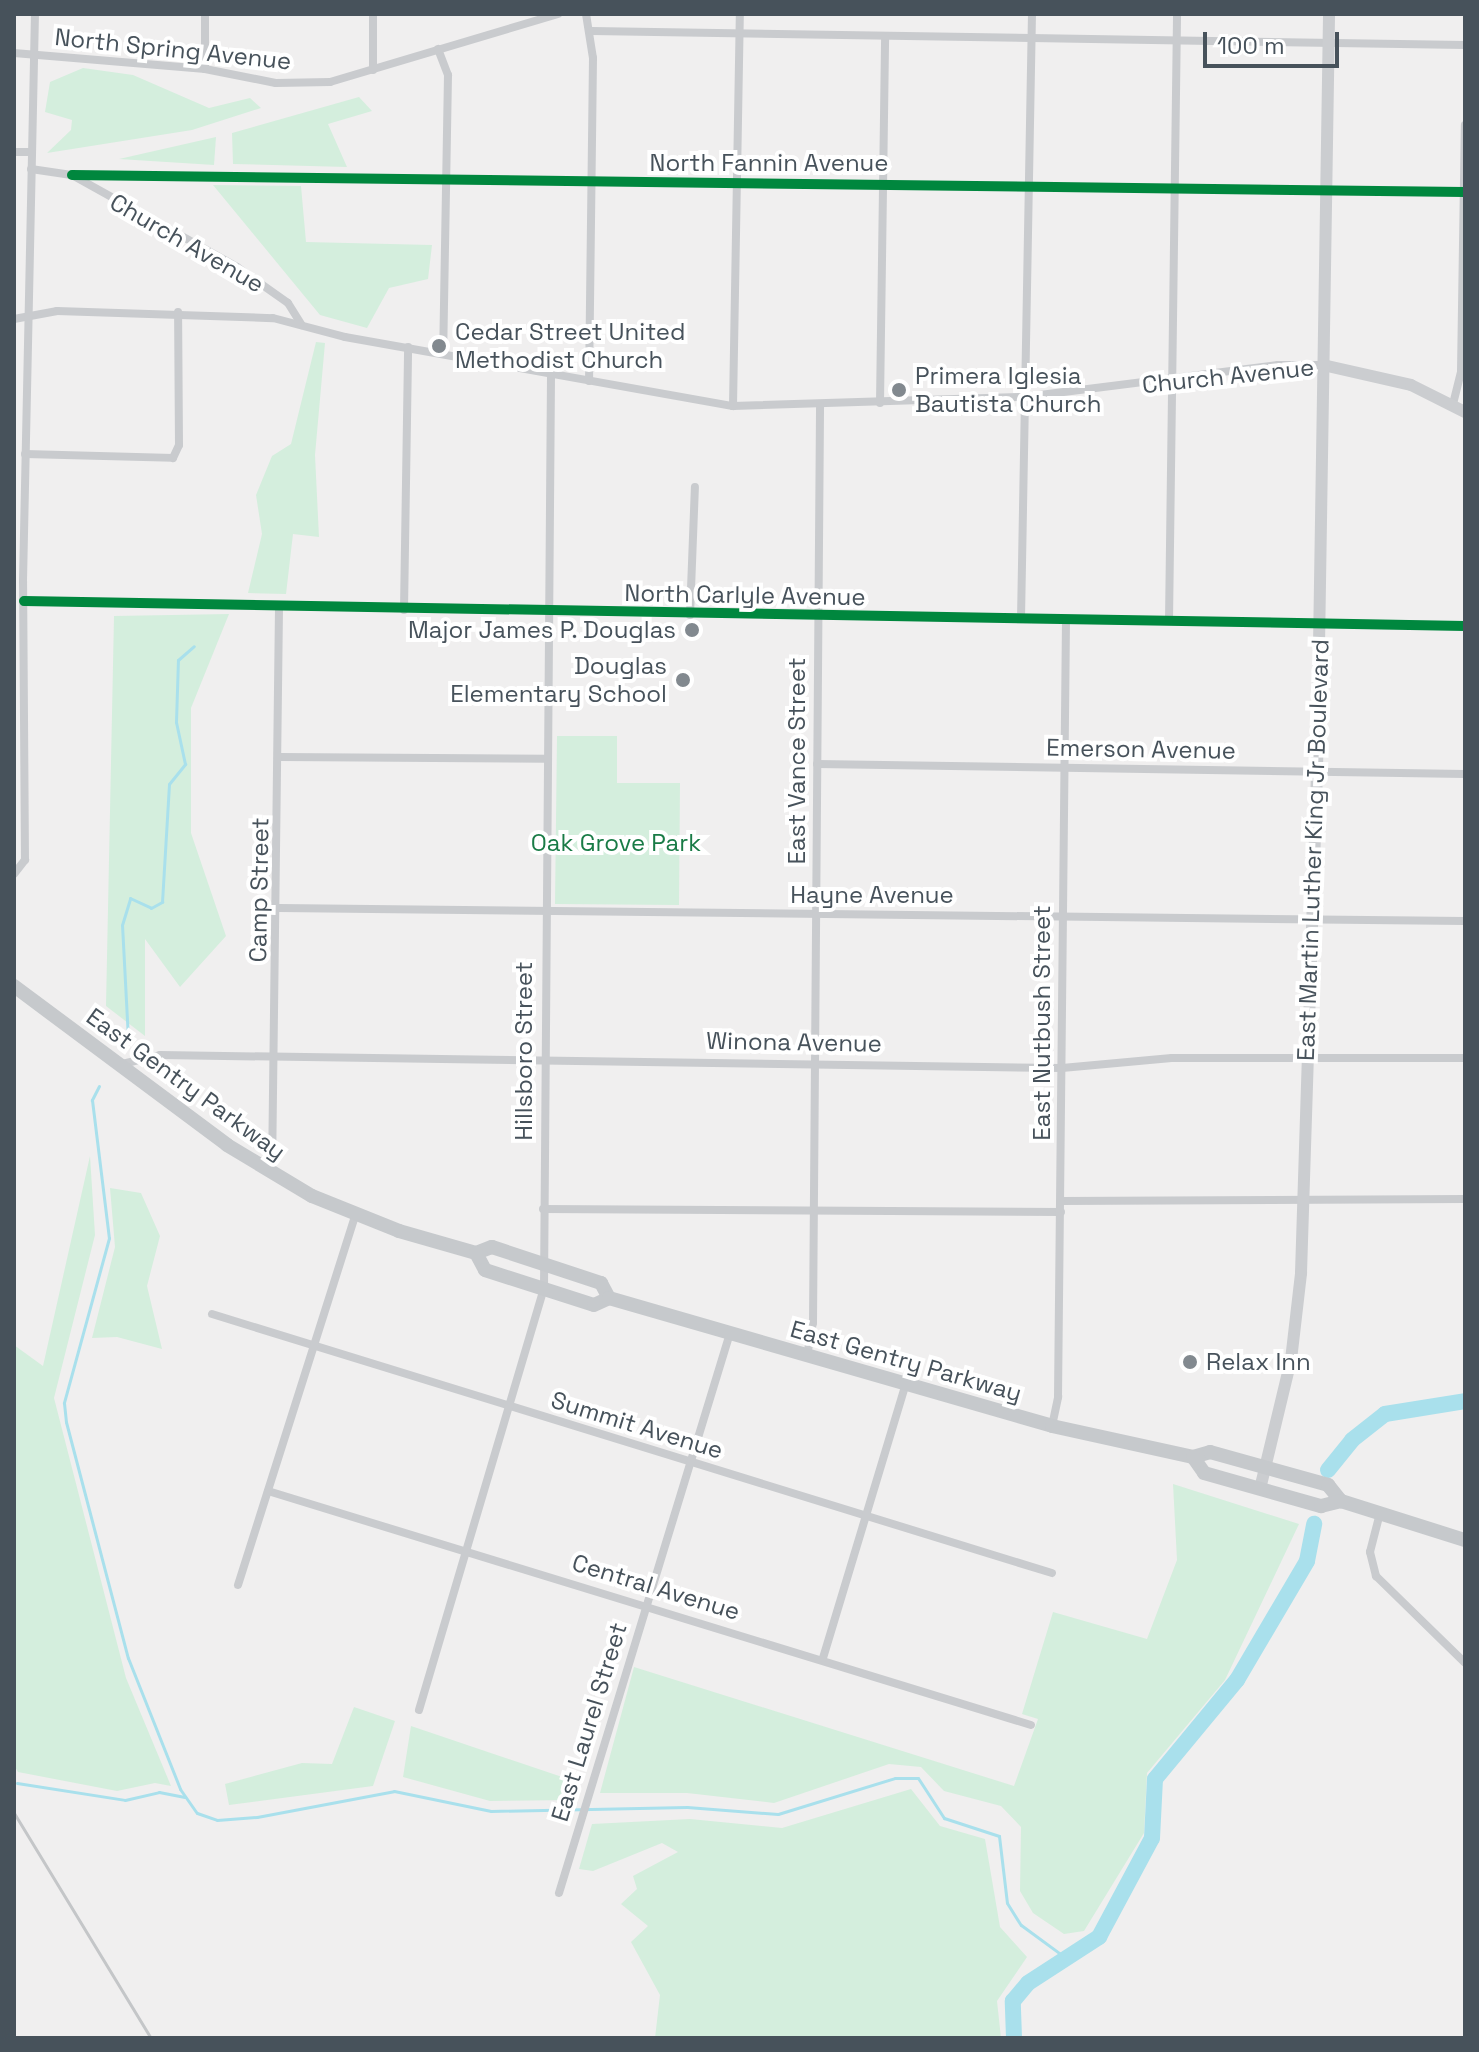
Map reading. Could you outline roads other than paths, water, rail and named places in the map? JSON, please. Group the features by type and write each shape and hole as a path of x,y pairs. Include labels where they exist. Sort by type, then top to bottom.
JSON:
{"main road":[{"name":"East Martin Luther King Jr Boulevard","path":"1260,1489 1296,1333 1303,1200 1317,772 1329,14"},
{"name":"Church Avenue","path":"1323,365 1390,378 1465,412"},
{"name":"East Gentry Parkway","path":"14,986 272,1173 355,1216 476,1253 492,1247 542,1263 601,1283 609,1298"},
{"name":"East Gentry Parkway","path":"476,1253 485,1270 594,1305 609,1298 1052,1426 1193,1457 1210,1452 1328,1485 1341,1501"},
{"name":"East Gentry Parkway","path":"1193,1457 1204,1473 1321,1506 1341,1501 1465,1540"}],"street":[{"path":"18,872 28,657 19,535 25,454 35,14"},
{"path":"205,14 205,69"},
{"path":"373,14 373,70"},
{"name":"North Spring Avenue","path":"14,53 205,69 276,83 330,82 558,14"},
{"path":"586,14 592,31 589,381"},
{"path":"733,406 740,14"},
{"path":"1021,619 1032,14"},
{"path":"1169,621 1169,381 1177,14"},
{"path":"592,31 1465,45"},
{"path":"880,403 885,37"},
{"path":"438,49 448,75 443,354"},
{"path":"1453,404 1463,371 1465,125"},
{"path":"14,152 32,152"},
{"name":"Church Avenue","path":"31,169 72,175 237,267 288,303 303,326 733,406 820,406 1024,397 1278,365 1323,365"},
{"name":"North Fannin Avenue","path":"72,175 448,177 1464,192"},
{"path":"25,454 173,458 179,445 178,312"},
{"path":"14,319 29,314 178,312 260,317 303,326"},
{"path":"404,610 408,347"},
{"name":"Hillsboro Street","path":"419,1710 544,1288 551,373"},
{"name":"East Vance Street","path":"807,1356 813,1323 820,406"},
{"path":"690,615 695,487"},
{"name":"North Carlyle Avenue","path":"24,601 690,615 1465,626"},
{"name":"Camp Street","path":"272,1173 279,908 279,607"},
{"name":"East Nutbush Street","path":"1052,1426 1058,1397 1066,619"},
{"path":"280,757 547,759"},
{"name":"Emerson Avenue","path":"817,764 1465,774"},
{"name":"Hayne Avenue","path":"279,908 1465,921"},
{"name":"Winona Avenue","path":"122,1064 160,1055 813,1061 1062,1068 1172,1058 1465,1058"},
{"path":"1061,1201 1465,1199"},
{"path":"543,1209 1061,1212"},
{"path":"238,1585 355,1216"},
{"name":"Summit Avenue","path":"212,1314 1052,1573"},
{"name":"East Laurel Street","path":"559,1893 644,1605 730,1333"},
{"path":"823,1658 905,1386"},
{"name":"Central Avenue","path":"268,1491 823,1658 1031,1725"},
{"path":"1380,1513 1370,1552 1376,1576 1465,1663"}],"waterway":[{"path":"128,1039 122,925 130,898 151,908 162,902 169,784 185,764 176,722 178,660 194,646"},
{"path":"99,1086 92,1100 109,1238 64,1403 66,1422 128,1658 180,1789 197,1813 217,1820 257,1817 394,1791 491,1811 687,1807 778,1814 895,1778 918,1778 944,1818 999,1836 1007,1903 1021,1925 1066,1958"},
{"path":"1328,1470 1352,1440 1385,1414 1465,1401"},
{"path":"1014,2038 1013,2001 1028,1983 1099,1937 1152,1838 1155,1779 1237,1680 1307,1561 1314,1524"},
{"path":"17,1783 125,1800 159,1792 185,1797"}],"railway":[{"path":"14,1813 151,2038"}],"place":[{"name":"Cedar Street United Methodist Church","path":"439,346"},
{"name":"Primera Iglesia Bautista Church","path":"899,390"},
{"name":"Major James P. Douglas","path":"692,630"},
{"name":"Douglas Elementary School","path":"683,680"},
{"name":"Relax Inn","path":"1190,1362"}],"park label":[{"name":"Oak Grove Park","path":"616,843"}]}
